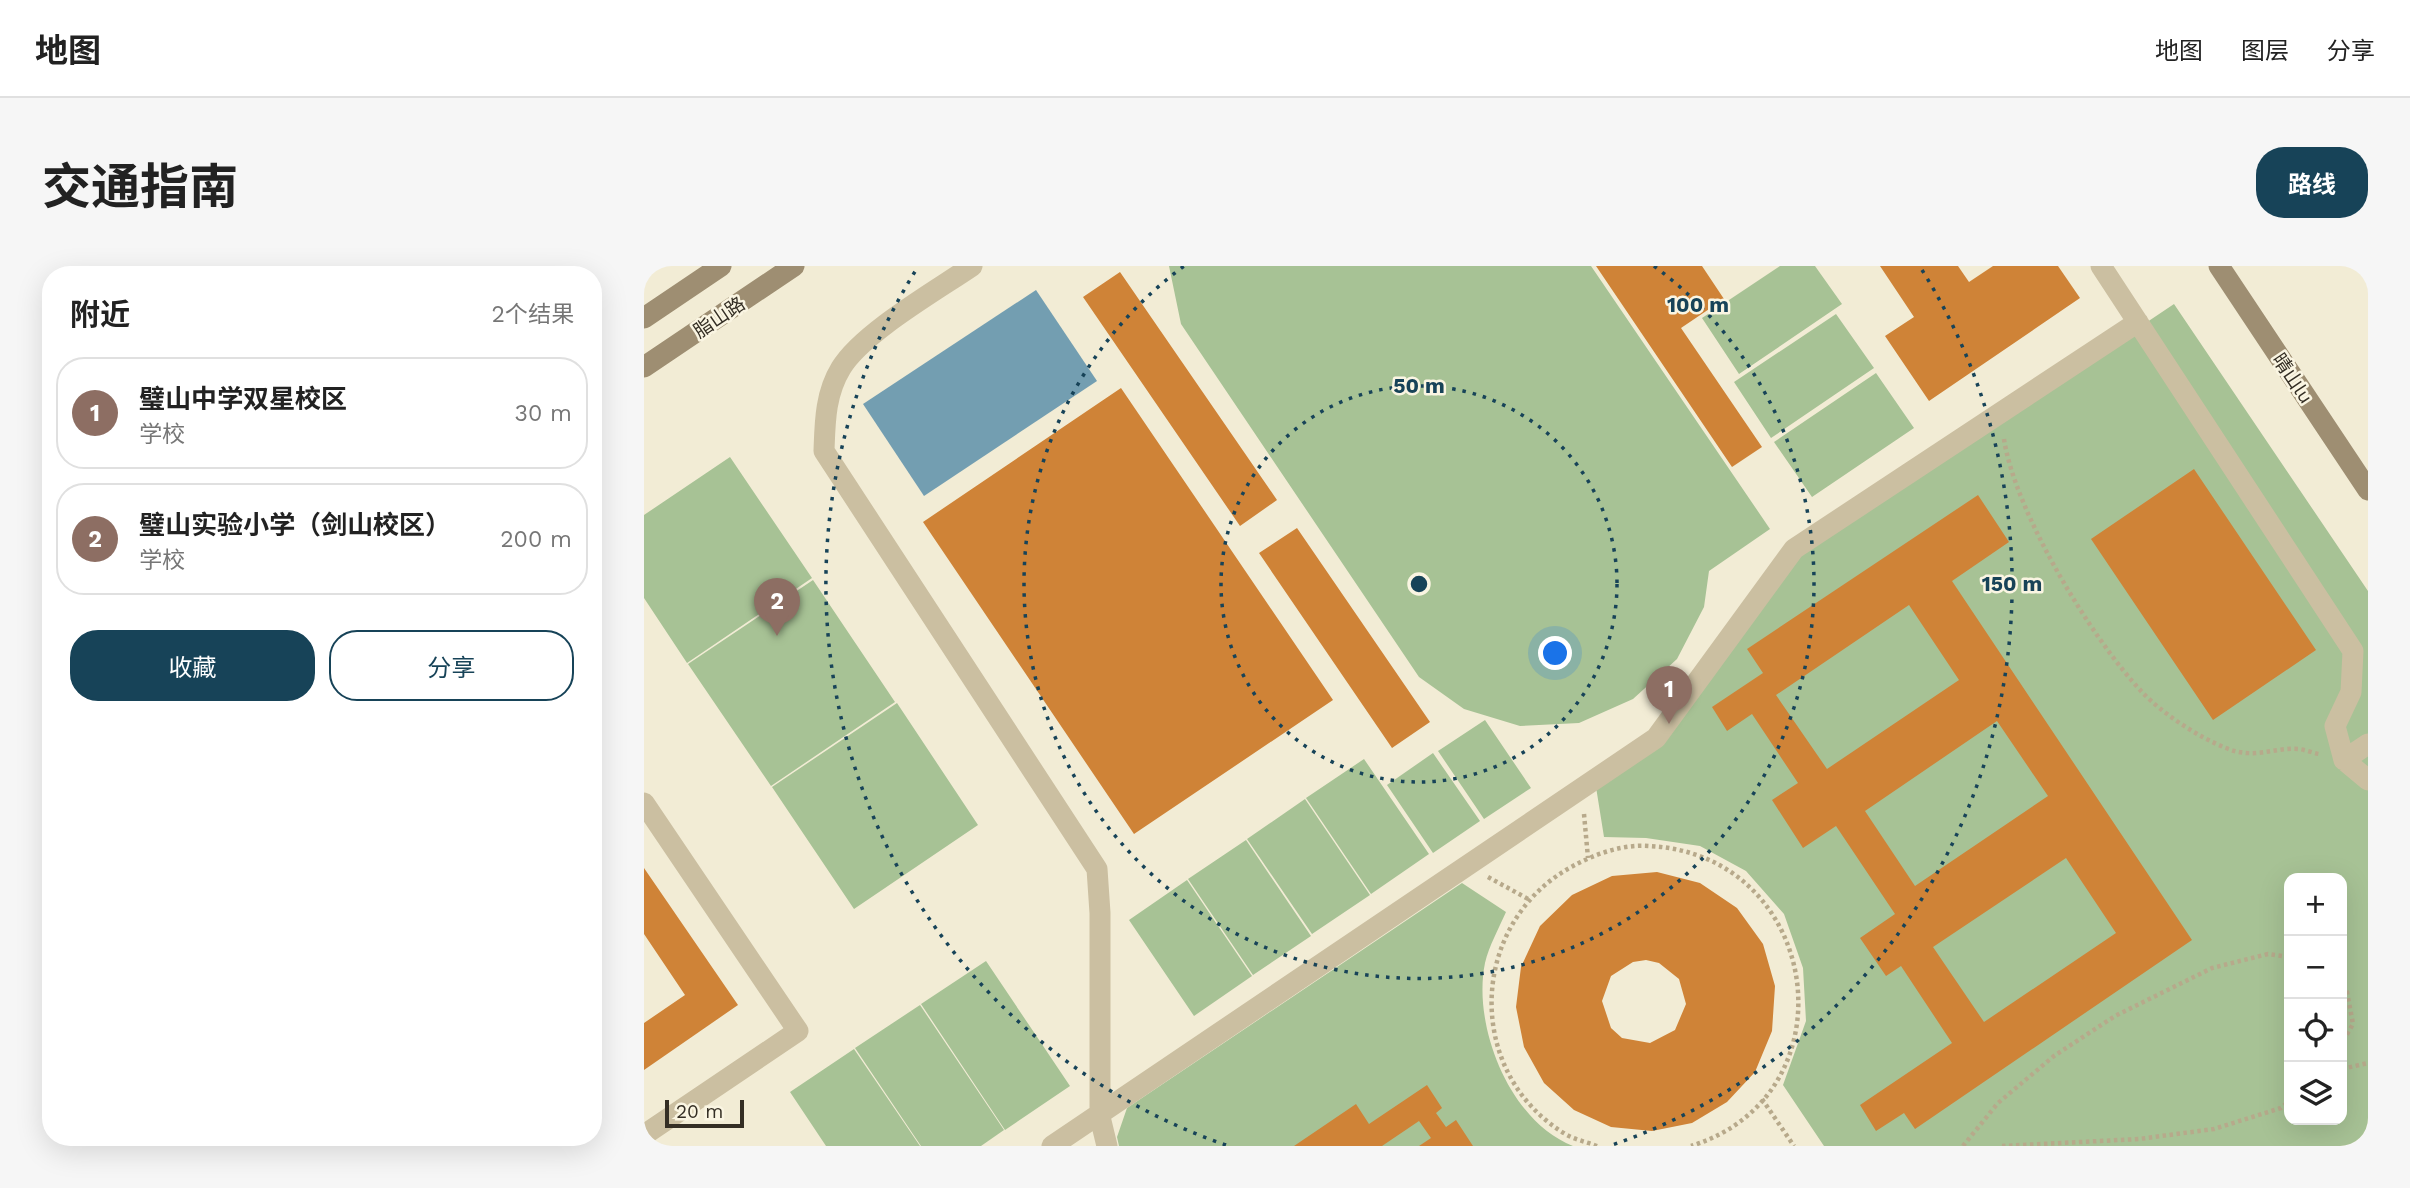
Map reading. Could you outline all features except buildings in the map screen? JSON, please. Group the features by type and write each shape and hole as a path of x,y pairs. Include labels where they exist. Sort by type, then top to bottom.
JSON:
{"main road":[{"path":"644,318 721,266"},
{"name":"脂山路","path":"644,367 793,266"},
{"name":"晴山lu","path":"2218,266 2368,490"}],"street":[{"path":"972,266 872,335 841,367 825,409 824,451 1097,869 1100,914 1100,1114 1107,1146"},
{"path":"2101,266 2353,651 2351,692 2335,726 2344,760 2368,780"},
{"path":"1052,1146 1656,738 1794,549 2138,322"},
{"path":"2344,760 2368,744"},
{"path":"644,803 798,1031 644,1135"}],"path":[{"path":"2000,413 2007,459 2033,526 2092,628 2143,693 2182,723 2227,749 2261,755 2297,749 2344,760"},
{"path":"1581,789 1588,858"},
{"path":"1597,1146 1567,1135 1528,1103 1501,1060 1490,1011 1495,961 1516,915 1551,878 1596,853 1647,845 1698,854 1743,880 1777,918 1797,966 1799,1018 1785,1068 1755,1109 1709,1143 1691,1146"},
{"path":"1467,866 1530,900"},
{"path":"1963,1146 1998,1103 2054,1056 2115,1016 2212,968 2268,954 2284,956"},
{"path":"2347,992 2353,1024 2347,1034"},
{"path":"2347,1068 2368,1063"},
{"path":"1762,1099 1794,1146"},
{"path":"2002,1146 2139,1139 2214,1129 2284,1105"}],"green space":[{"path":"1169,266 1591,266 1770,529 1709,571 1704,607 1677,659 1633,699 1579,723 1520,726 1464,709 1419,677 1181,324"},
{"path":"1780,266 1815,266 1842,304 1739,374 1702,318"},
{"path":"2174,304 2368,591 2368,1146 1824,1146 1783,1085 1806,1021 1803,968 1784,914 1746,871 1700,846 1646,838 1604,837 1596,787 1662,744 1801,554"},
{"path":"1836,314 1874,368 1771,438 1734,382"},
{"path":"1876,373 1914,428 1812,497 1774,442"},
{"path":"730,457 812,578 687,663 644,598 644,515"},
{"path":"813,580 895,702 771,786 688,664"},
{"path":"897,703 978,825 854,909 772,787"},
{"path":"1485,720 1531,788 1484,819 1438,751"},
{"path":"1433,753 1480,821 1433,853 1387,785"},
{"path":"1364,759 1429,854 1371,894 1306,798"},
{"path":"1305,799 1370,895 1312,934 1247,839"},
{"path":"1246,840 1311,936 1253,975 1188,879"},
{"path":"1187,880 1252,976 1194,1016 1129,920"},
{"path":"1462,883 1506,912 1485,963 1482,988 1484,1015 1500,1069 1531,1116 1551,1134 1573,1146 1119,1146 1117,1137 1127,1108"},
{"path":"986,961 1070,1086 1005,1130 921,1004"},
{"path":"920,1005 1004,1130 981,1146 921,1146 855,1048"},
{"path":"854,1049 920,1146 826,1146 790,1092"}],"water":[{"path":"1036,290 1097,381 924,496 863,404"}],"place":[{"name":"璧山实验小学（剑山校区）","path":"777,636"},
{"name":"璧山中学双星校区","path":"1669,724"}]}
